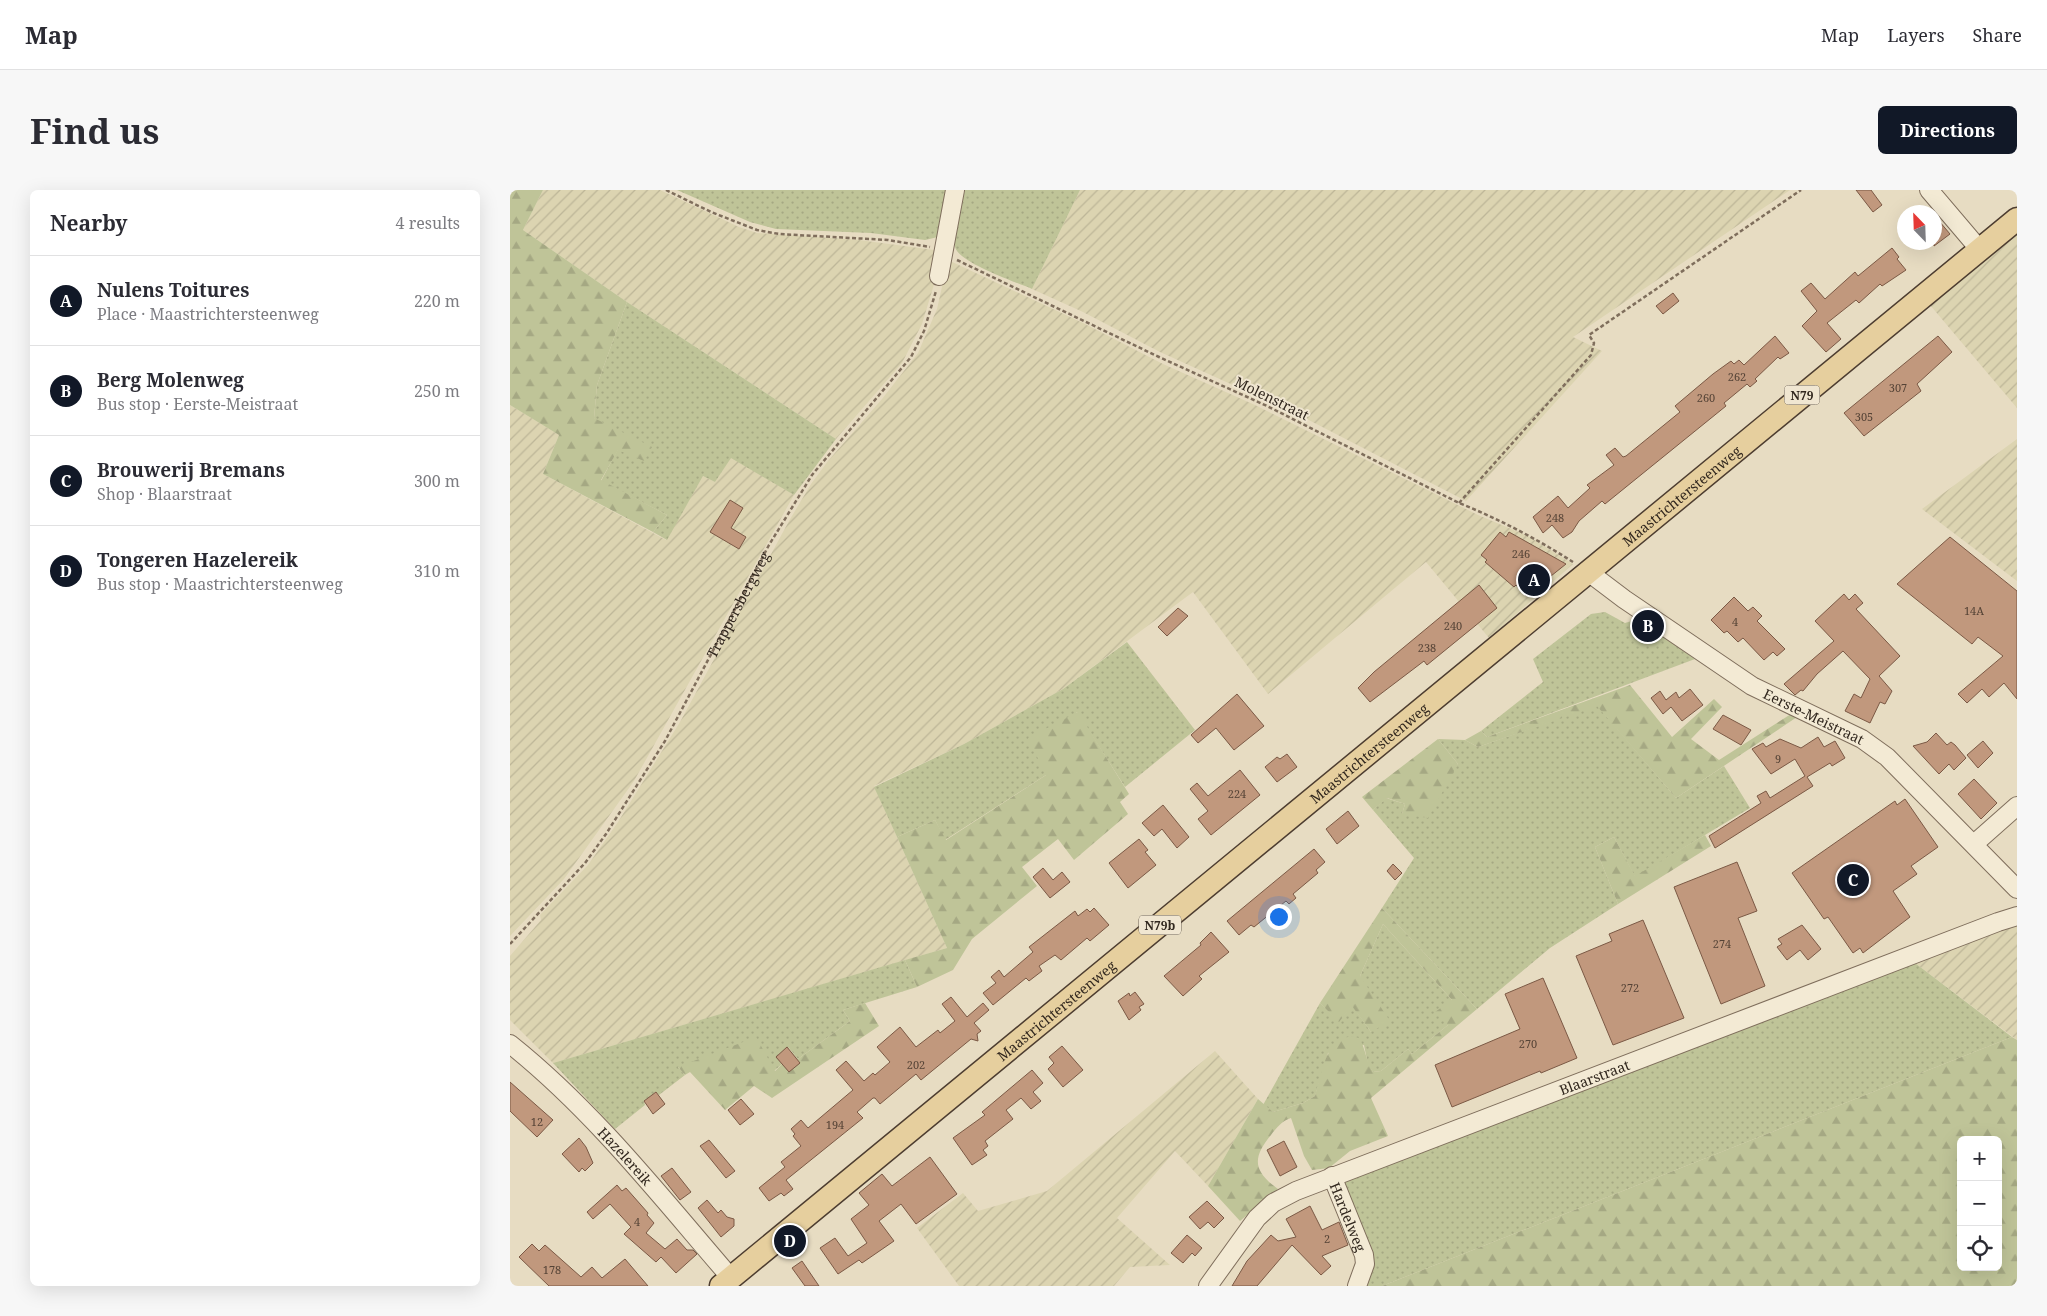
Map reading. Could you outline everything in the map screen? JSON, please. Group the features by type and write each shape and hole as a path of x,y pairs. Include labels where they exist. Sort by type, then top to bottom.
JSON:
{"main road":[{"name":"Maastrichtersteenweg","path":"726,1282 2017,219"}],"street":[{"path":"939,276 955,190"},
{"path":"1929,190 1980,250"},
{"name":"Eerste-Meistraat","path":"1588,571 1624,599 1752,686 1862,739 1887,757 2017,889"},
{"path":"1974,844 2017,806"},
{"name":"Blaarstraat","path":"1208,1286 1257,1218 1273,1203 1332,1176 1980,928 2017,916"},
{"name":"Hazelereik","path":"510,1044 551,1079 609,1138 726,1282"},
{"name":"Hardelweg","path":"1332,1176 1364,1255 1365,1264 1357,1286"}],"path":[{"name":"Molenstraat","path":"666,190 711,212 757,230 779,234 888,240 943,251 1159,357 1267,406 1459,503 1538,540 1588,571"},
{"path":"1459,503 1592,355 1594,342 1589,335 1801,190"},
{"name":"Trappersbergweg","path":"510,944 585,863 612,825 665,741 769,546 812,475 911,357 927,323 939,276"}],"shaded area":[{"path":"543,190 660,190 739,227 757,233 859,240 938,251 939,268 922,324 902,363 836,439 627,302 523,230"},
{"path":"1080,190 1790,190 1573,337 1602,351 1466,501 1299,415 1160,352 1083,312 1032,289"},
{"path":"2017,233 2017,408 1930,305"},
{"path":"948,260 1083,323 1163,364 1255,405 1478,515 1528,536 1573,564 1489,638 1426,562 1268,694 1193,592 1063,689 964,744 874,786 947,948 553,1063 510,1020 510,956 541,920 540,915 588,865 618,822 680,722 811,484 918,353 937,309"},
{"path":"510,405 559,435 543,474 666,540 703,476 715,482 731,457 794,495 634,781 564,879 510,936"},
{"path":"2017,439 2017,581 1922,509"},
{"path":"2017,924 2017,1040 1915,963"},
{"path":"1215,1051 1258,1099 1208,1186 1175,1151 1117,1218 1170,1265 1130,1267 1114,1286 959,1286 917,1228 963,1193 978,1211 1047,1191"}],"green space":[{"path":"510,190 543,190 523,230 627,302 597,385 594,418 652,447 644,461 618,450 601,480 667,515 653,532 543,474 559,435 510,405"},
{"path":"677,190 950,190 938,237 925,240 871,233 776,229 750,222"},
{"path":"965,190 1080,190 1032,289 977,265 959,253 955,247 954,233"},
{"path":"627,302 836,439 794,495 731,458 715,482 703,476 667,540 653,532 667,515 601,481 618,449 594,418 597,385"},
{"path":"1605,612 1625,623 1638,619 1695,659 1487,737 1481,731 1543,682 1533,659 1591,614"},
{"path":"1127,642 1195,730 1125,787 1077,712 1046,775 945,840 935,820 897,837 874,787 964,744 1063,689"},
{"path":"1630,685 1672,737 1714,699 1722,707 1691,739 1719,760 1791,714 1797,717 1676,798 1597,706 1478,747 1465,740 1481,731 1487,737"},
{"path":"1597,705 1676,798 1724,766 1750,808 1635,877 1614,837 1595,847 1618,904 1550,948 1477,1009 1382,908 1414,858 1373,810 1386,798 1405,804 1402,814 1458,764 1438,739 1465,740 1478,747"},
{"path":"1078,712 1129,794 1120,802 1128,814 1074,860 1058,839 1022,867 1037,886 972,939 953,970 917,987 905,960 947,948 897,837 935,820 946,840 1046,775 1028,738"},
{"path":"1438,739 1458,764 1428,818 1402,814 1405,804 1387,798 1373,810 1362,797"},
{"path":"1705,835 1711,846 1618,904 1595,847 1614,837 1635,876"},
{"path":"1382,908 1477,1009 1371,1098 1388,1136 1350,1151 1329,1168 1312,1170 1304,1156 1291,1118 1275,1129 1258,1157 1258,1164 1264,1176 1278,1189 1240,1221 1208,1186 1258,1099 1273,1112 1303,1103 1315,1096 1328,1055 1333,1046 1340,1040 1348,1037 1359,1038 1373,1072 1381,1071 1408,1049 1412,1054 1448,1025 1435,1012 1452,1000 1383,924 1360,976 1390,1021 1371,1032 1352,1006 1339,1022 1320,1003"},
{"path":"1383,924 1452,1000 1448,1025 1412,1054 1408,1049 1381,1071 1373,1072 1368,1065 1364,1045 1328,1053 1315,1096 1303,1103 1273,1112 1263,1105 1320,1003 1339,1021 1352,1005 1371,1032 1360,976"},
{"path":"905,960 917,987 843,1010 850,1021 798,1059 788,1047 782,1064 774,1071 678,1067 685,1075 659,1095 656,1092 644,1101 645,1105 615,1129 553,1063"},
{"path":"1915,963 2012,1037 1382,1286 1365,1286 1341,1181"},
{"path":"865,1003 879,1026 772,1098 754,1086 725,1110 690,1072 685,1075 678,1067 756,1037 775,1071 782,1064 775,1056 787,1047 798,1059 850,1021 843,1010"},
{"path":"2012,1037 2017,1040 2017,1286 1382,1286"}],"building":[{"path":"1856,190 1871,190 1882,205 1873,212"},
{"path":"1942,224 1950,234 1942,240"},
{"path":"1892,248 1899,257 1897,259 1906,270 1882,286 1880,284 1859,303 1856,300 1827,323 1841,339 1826,352 1802,326 1817,311 1801,291 1811,283 1825,299 1855,272 1858,276"},
{"path":"1673,293 1679,301 1663,314 1656,306"},
{"path":"1775,336 1789,353 1780,359 1778,357 1755,379 1757,381 1750,387 1747,384 1724,403 1726,406 1605,504 1602,501 1579,521 1572,532 1563,538 1552,525 1543,533 1533,517 1558,496 1568,508 1590,488 1587,485 1614,465 1606,455 1615,448 1623,457 1626,456 1680,412 1675,406 1713,374 1731,361 1734,364 1739,360 1744,365"},
{"path":"1938,336 1952,352 1917,384 1921,391 1864,436 1844,413"},
{"path":"730,500 743,508 731,528 746,537 739,549 710,532"},
{"path":"1500,532 1506,537 1509,532 1566,564 1526,596 1516,585 1514,587 1485,562 1487,560 1481,555"},
{"path":"1950,537 2017,591 2017,699 2004,683 1989,697 1982,689 1967,703 1958,694 2003,656 1978,637 1972,644 1897,584"},
{"path":"1479,585 1497,608 1427,665 1424,661 1370,702 1358,688 1374,672"},
{"path":"1844,594 1849,600 1855,594 1863,603 1856,609 1900,656 1879,676 1892,691 1885,704 1880,702 1870,723 1845,711 1854,694 1861,698 1870,679 1843,651 1817,674 1803,691 1801,690 1795,695 1784,684 1834,641 1815,621"},
{"path":"1734,597 1748,611 1753,607 1762,616 1757,621 1785,649 1777,656 1773,652 1764,660 1743,638 1738,642 1727,631 1724,633 1711,620"},
{"path":"1178,608 1188,616 1167,636 1158,627"},
{"path":"1690,689 1703,705 1682,721 1671,707 1663,714 1651,698 1660,691 1666,700 1676,692 1679,698"},
{"path":"1237,694 1264,726 1234,750 1216,728 1198,743 1191,735"},
{"path":"1723,715 1751,730 1741,745 1713,729"},
{"path":"1936,733 1947,745 1951,742 1955,745 1966,758 1954,770 1949,764 1939,774 1913,746 1927,742"},
{"path":"1818,737 1824,747 1835,741 1845,758 1832,766 1830,763 1807,777 1813,786 1715,848 1709,836 1761,803 1757,796 1766,791 1770,798 1805,776 1795,759 1771,774 1752,749 1763,743 1766,747 1780,739 1801,748"},
{"path":"1983,741 1993,753 1978,768 1967,755"},
{"path":"1287,754 1297,767 1277,782 1265,767 1277,757 1280,759"},
{"path":"1240,770 1260,795 1211,835 1198,819 1208,811 1190,789 1197,783 1208,796"},
{"path":"1974,779 1997,803 1981,819 1958,794"},
{"path":"1905,799 1938,847 1911,866 1917,874 1893,891 1910,917 1863,953 1860,948 1853,953 1828,917 1824,919 1792,873 1895,801 1897,805"},
{"path":"1163,805 1189,837 1177,848 1162,829 1154,836 1142,823"},
{"path":"1348,811 1359,826 1337,844 1326,829"},
{"path":"1139,839 1148,850 1145,852 1156,865 1128,888 1109,863"},
{"path":"1314,849 1325,862 1316,870 1318,873 1293,894 1296,898 1289,904 1286,901 1254,927 1251,925 1239,935 1227,921"},
{"path":"1737,862 1757,911 1738,918 1765,986 1721,1004 1674,887"},
{"path":"1393,864 1402,873 1395,880 1387,871"},
{"path":"1043,868 1053,880 1062,872 1070,882 1050,898 1033,877"},
{"path":"1094,908 1109,925 1090,941 1087,938 1061,960 1055,955 1039,966 1042,971 1029,981 1026,978 993,1005 983,993 996,983 991,977 999,970 1004,977 1033,952 1029,947 1075,911 1078,916 1087,909 1090,912"},
{"path":"1643,920 1684,1018 1613,1045 1576,956 1612,941 1609,934"},
{"path":"1802,925 1821,949 1808,960 1800,950 1787,960 1777,947 1782,944 1778,939"},
{"path":"1211,932 1229,952 1199,976 1202,979 1183,996 1164,976 1201,945 1200,943"},
{"path":"1543,978 1577,1058 1452,1107 1435,1065 1520,1029 1505,994"},
{"path":"1135,992 1144,1004 1139,1007 1141,1010 1129,1020 1118,1001 1129,993 1130,996"},
{"path":"951,997 967,1017 983,1003 989,1010 974,1023 981,1031 977,1034 978,1041 971,1039 921,1080 916,1074 880,1104 873,1098 857,1112 863,1118 786,1180 793,1189 784,1196 781,1193 769,1201 759,1188 785,1167 781,1162 801,1146 793,1136 795,1134 791,1129 801,1120 808,1128 853,1090 836,1070 846,1061 864,1081 873,1073 875,1075 890,1062 877,1047 900,1027 916,1047 938,1030 940,1033 955,1021 942,1004"},
{"path":"1062,1046 1083,1070 1063,1087 1048,1069 1054,1063 1049,1057"},
{"path":"787,1047 800,1063 789,1072 776,1057"},
{"path":"1032,1070 1043,1083 1033,1092 1041,1101 1031,1109 1021,1098 1006,1110 1013,1119 985,1141 988,1146 983,1150 987,1155 972,1165 953,1138 985,1115 982,1112"},
{"path":"510,1082 553,1120 537,1137 510,1111"},
{"path":"656,1092 665,1104 653,1114 644,1101"},
{"path":"741,1099 754,1114 740,1125 728,1110"},
{"path":"579,1138 586,1147 593,1163 585,1171 582,1168 579,1172 562,1154"},
{"path":"709,1140 735,1171 726,1178 700,1146"},
{"path":"1284,1141 1297,1167 1280,1176 1267,1150"},
{"path":"930,1157 957,1194 916,1224 901,1204 879,1221 894,1241 862,1263 859,1260 838,1274 820,1248 835,1238 848,1256 867,1243 851,1219 869,1205 859,1193 882,1174 892,1186"},
{"path":"672,1168 691,1192 680,1200 661,1176"},
{"path":"617,1185 622,1191 626,1188 648,1213 647,1215 654,1223 646,1233 665,1249 677,1239 687,1250 693,1250 697,1254 676,1273 661,1257 656,1262 624,1234 631,1227 610,1204 593,1219 587,1212"},
{"path":"707,1200 718,1213 721,1210 727,1217 734,1219 734,1226 721,1237 698,1208"},
{"path":"1207,1201 1224,1218 1214,1228 1208,1222 1200,1229 1189,1217"},
{"path":"1310,1206 1322,1230 1339,1222 1348,1245 1322,1256 1331,1266 1321,1275 1292,1245 1257,1286 1232,1286 1247,1261 1271,1235 1278,1241 1296,1237 1286,1219"},
{"path":"1187,1235 1202,1248 1195,1256 1192,1253 1183,1263 1171,1253"},
{"path":"532,1244 539,1251 545,1245 581,1277 592,1267 602,1278 625,1259 648,1286 549,1286 519,1257"},
{"path":"802,1261 819,1286 805,1286 792,1268"}],"place":[{"name":"Nulens Toitures","path":"1534,580"},
{"name":"Berg Molenweg","path":"1648,626"},
{"name":"Brouwerij Bremans","path":"1853,880"},
{"name":"Tongeren Hazelereik","path":"790,1241"}]}
